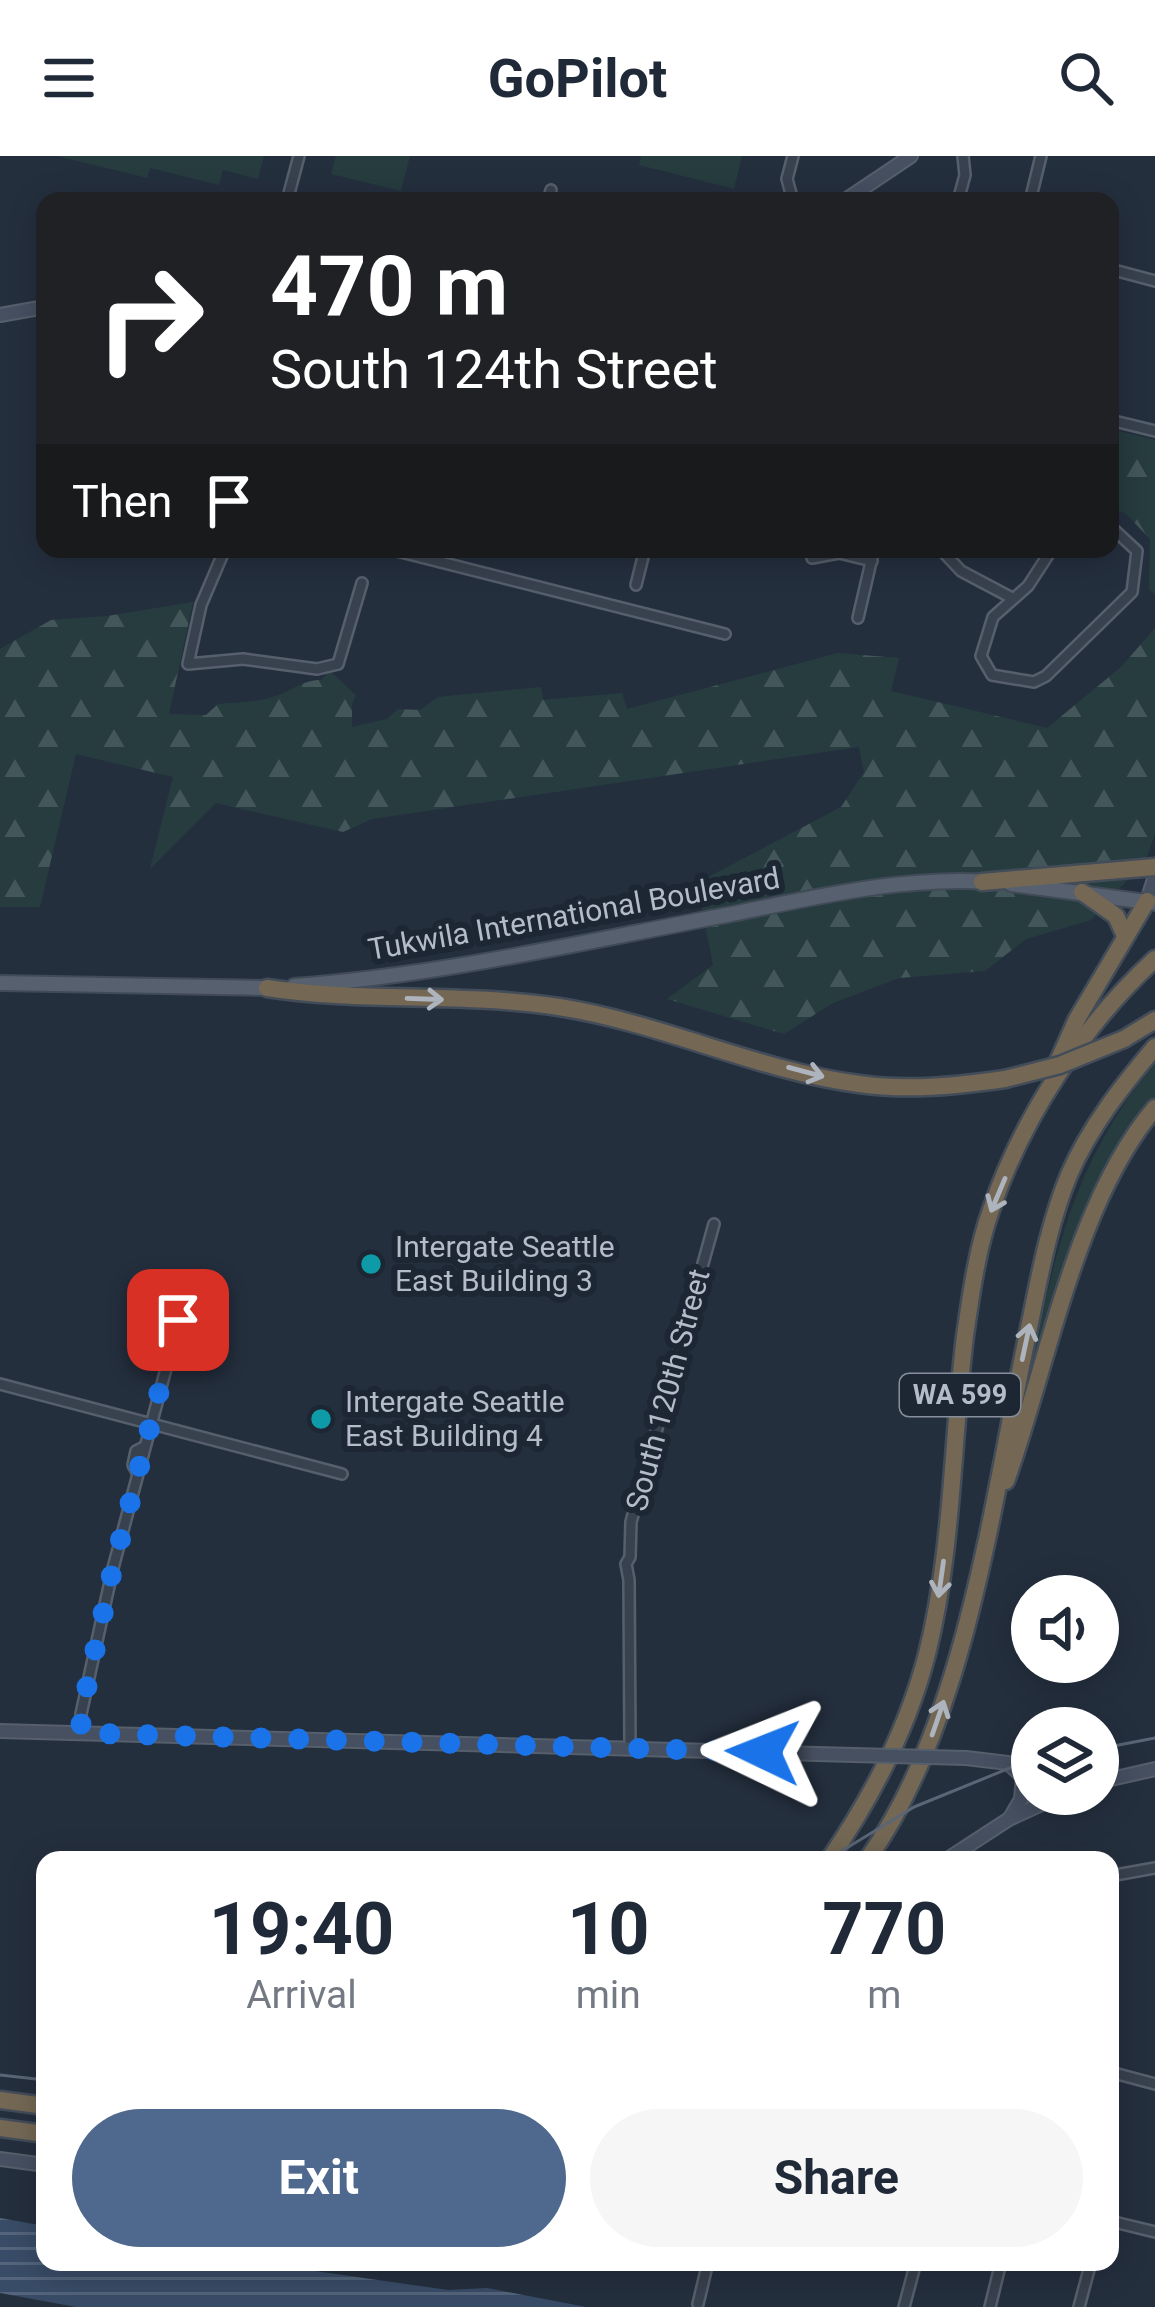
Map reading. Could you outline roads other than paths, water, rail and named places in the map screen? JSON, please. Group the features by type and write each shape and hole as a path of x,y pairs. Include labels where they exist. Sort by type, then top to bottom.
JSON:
{"highway":[{"path":"982,881 1155,867"},
{"path":"1082,892 1116,916 1125,936"},
{"path":"1021,1143 1077,1019 1125,936 1151,902"},
{"name":"WA 599","path":"835,1851 890,1756 926,1655 941,1586 965,1336 990,1211 1021,1143 1088,1033 1155,959"},
{"path":"267,988 317,996 558,1007 613,1018 813,1076 859,1084 948,1087 1005,1079 1060,1065 1124,1039 1155,1020"},
{"name":"WA 599","path":"873,1851 904,1800 950,1683 986,1538 1049,1236 1070,1175 1112,1100 1155,1047"},
{"path":"986,1538 1090,1222 1134,1133 1155,1108"},
{"path":"0,2100 36,2105"},
{"path":"0,2128 36,2133"}],"main road":[{"name":"Tukwila International Boulevard","path":"0,983 267,988 459,967 802,900 911,885 982,881 1151,902"}],"street":[{"path":"289,192 299,156"},
{"path":"791,192 787,179 794,156"},
{"path":"857,192 911,156"},
{"path":"961,192 963,156"},
{"path":"1032,192 1041,156"},
{"path":"1119,271 1155,281"},
{"path":"0,315 36,309"},
{"path":"1119,422 1155,431"},
{"path":"1046,558 1028,586 993,617 981,656 992,675 1034,682 1046,676 1132,592 1136,551 1119,535"},
{"path":"221,558 201,605 188,664 243,658 317,669 338,664 362,583"},
{"path":"425,558 725,634"},
{"path":"637,585 643,558"},
{"path":"858,617 872,558"},
{"path":"949,558 961,571 1012,598"},
{"path":"1151,902 1155,876"},
{"name":"South 120th Street","path":"630,1746 631,1522 714,1223"},
{"path":"81,1733 81,1714 137,1472 145,1457 178,1320"},
{"path":"0,1384 342,1474"},
{"path":"0,1731 630,1746 966,1758 1002,1760 1011,1766"},
{"path":"1119,1777 1155,1769"},
{"path":"1009,1819 1011,1815"},
{"path":"960,1851 1015,1815"},
{"path":"1119,1874 1155,1868"},
{"path":"1119,2074 1155,2084"},
{"path":"0,2158 36,2164"},
{"path":"1119,2223 1155,2232"},
{"path":"698,2303 705,2271"},
{"path":"904,2307 914,2271"},
{"path":"990,2307 999,2271"},
{"path":"1079,2307 1089,2271"}],"water":[{"path":"0,2218 36,2224 36,2271 316,2271 448,2290 487,2288 586,2307 76,2307 0,2293"}],"tram line":[{"path":"1119,1745 1155,1738"},
{"path":"842,1851 914,1807 1011,1768"},
{"path":"0,2075 36,2079"}],"place":[{"name":"Intergate Seattle East Building 3","path":"371,1264"},
{"name":"Intergate Seattle East Building 4","path":"321,1419"}]}
